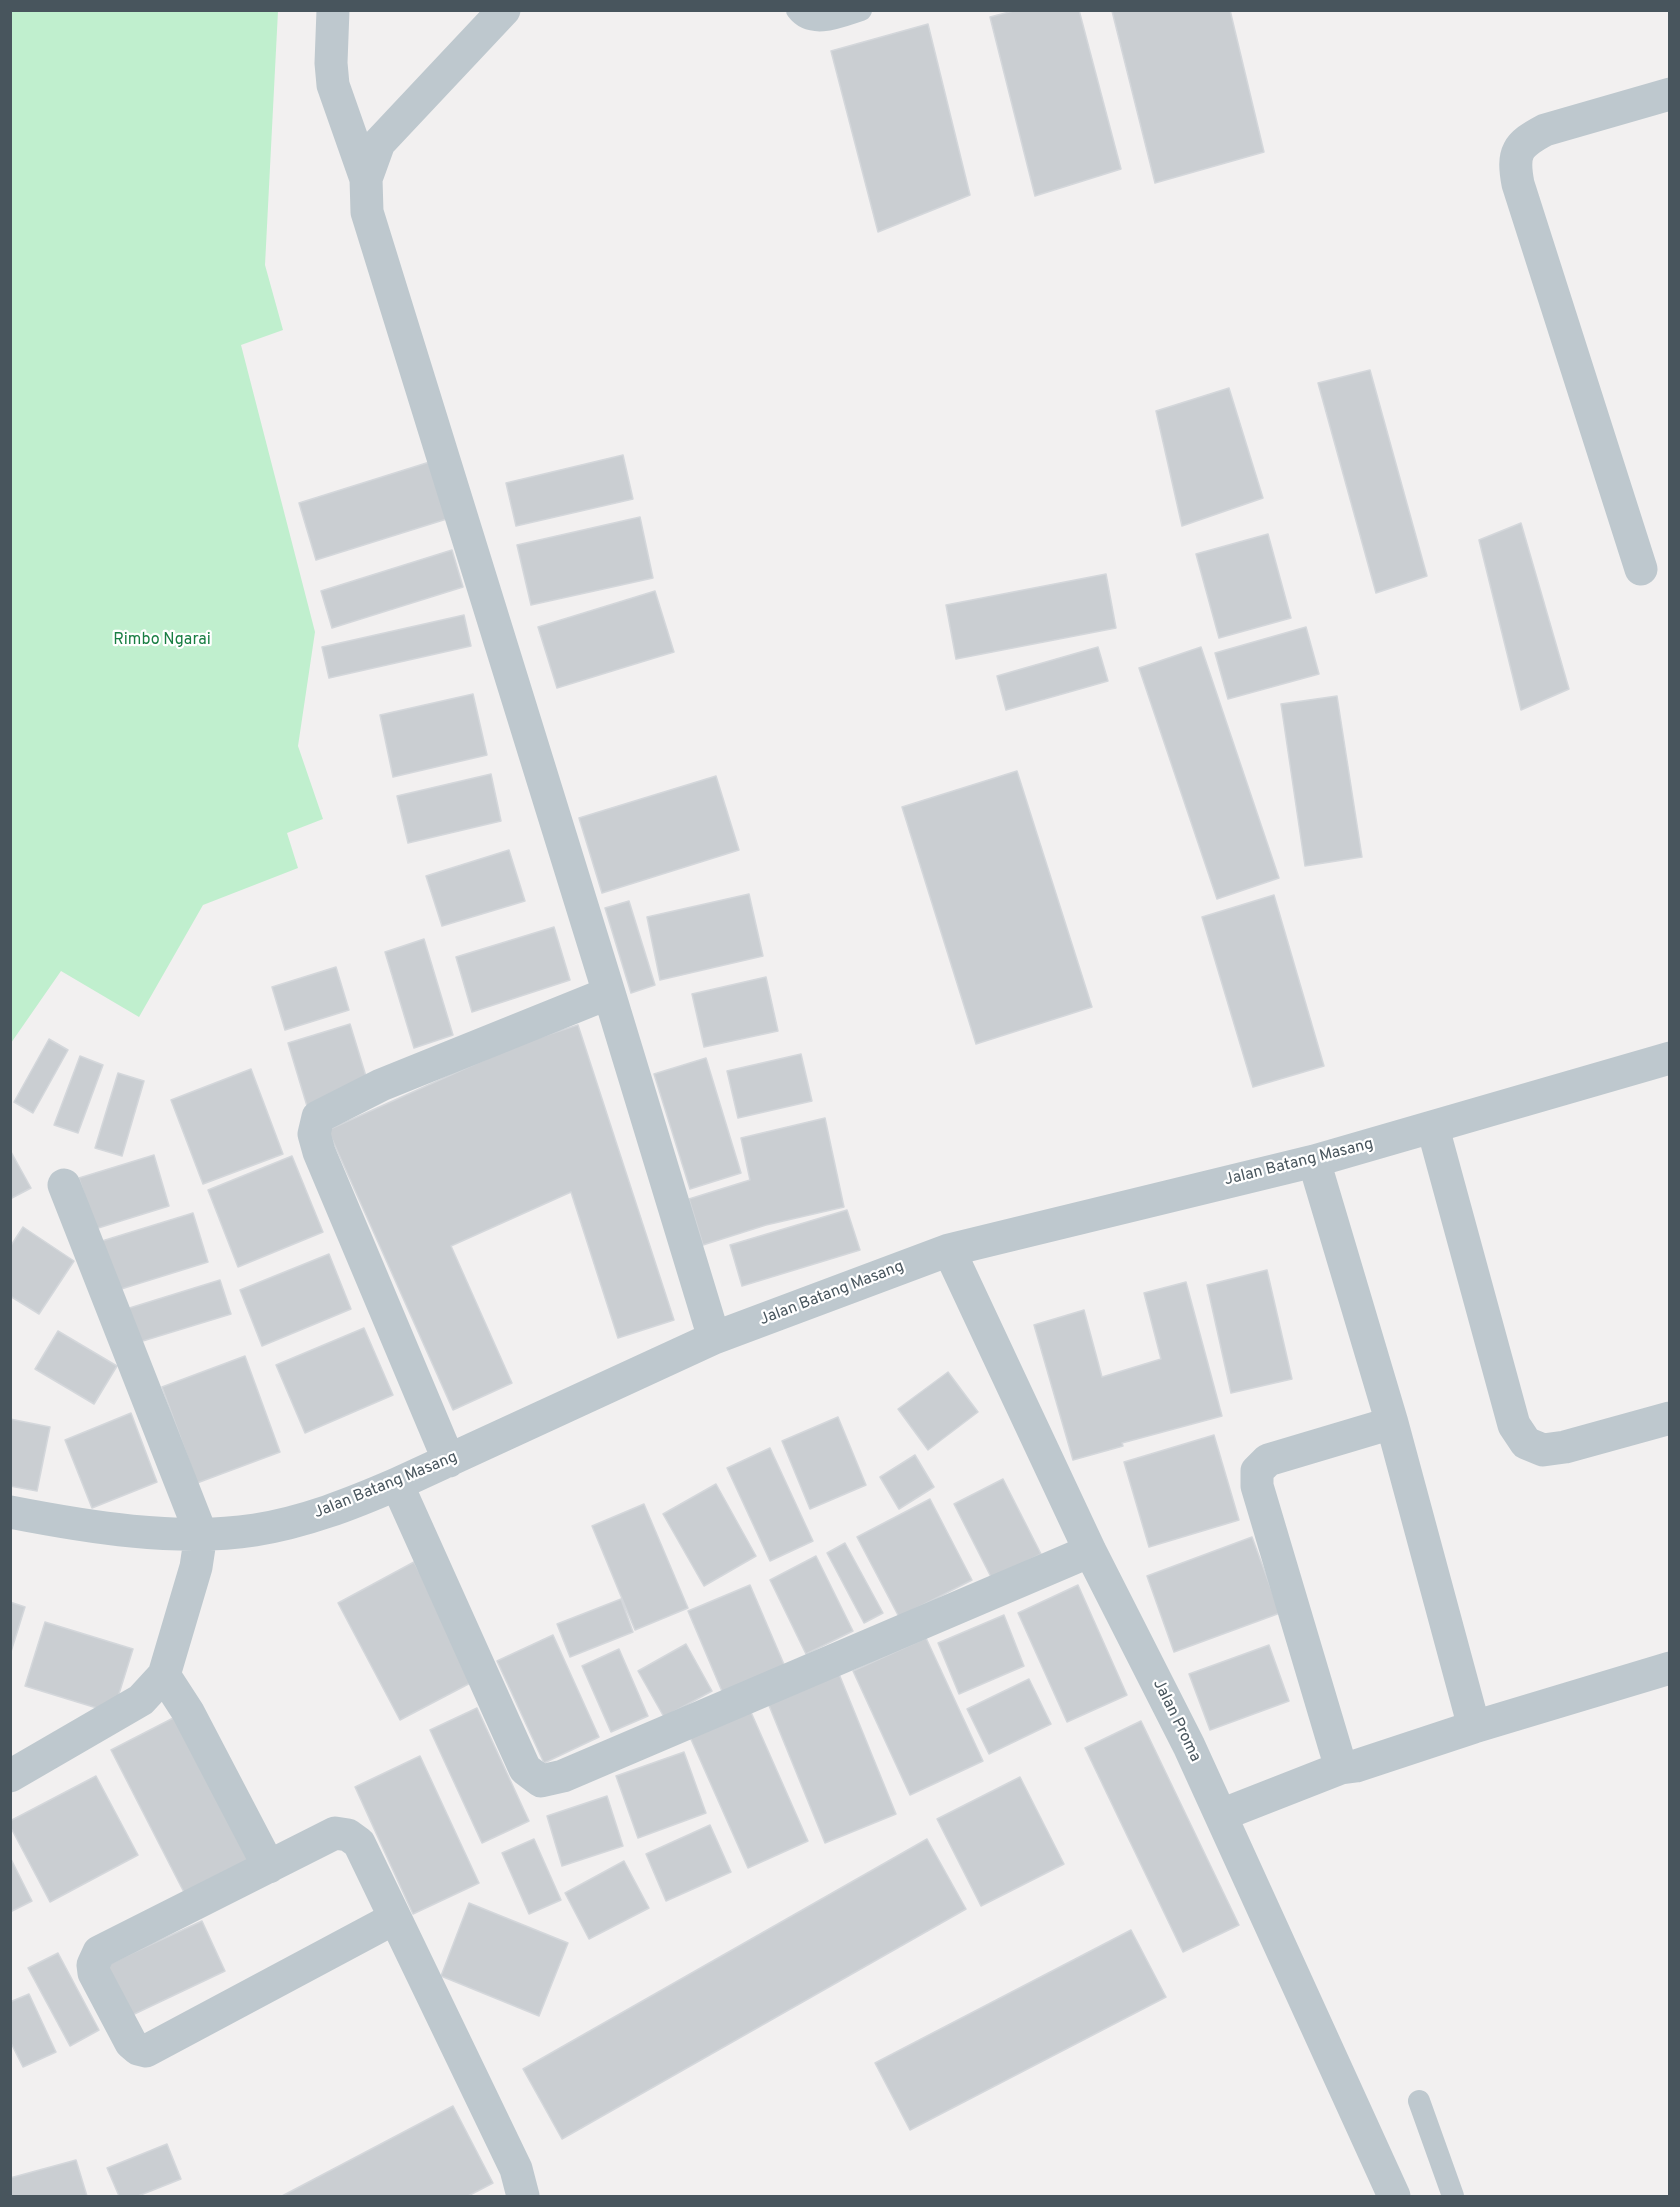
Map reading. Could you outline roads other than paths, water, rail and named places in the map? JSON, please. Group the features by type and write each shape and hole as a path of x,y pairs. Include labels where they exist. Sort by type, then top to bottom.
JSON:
{"street":[{"path":"333,10 331,63 333,85 366,179 367,212 714,1338"},
{"path":"366,179 379,143 504,10"},
{"path":"1641,569 1518,184 1514,162 1520,149 1529,139 1545,129 1670,94"},
{"path":"449,1461 319,1152 314,1134 318,1117 381,1085 609,993"},
{"name":"Jalan Batang Masang","path":"10,1512 119,1529 201,1534 254,1530 306,1519 356,1502 449,1461 714,1338 949,1250 1314,1161 1670,1058"},
{"path":"1433,1128 1514,1425 1526,1443 1543,1450 1565,1447 1670,1418"},
{"path":"1314,1161 1392,1423 1474,1727"},
{"path":"10,1776 141,1700 164,1675 196,1567 201,1534 64,1185"},
{"name":"Jalan Proma","path":"949,1250 1090,1551 1189,1746 1394,2196"},
{"path":"1341,1768 1257,1486 1257,1471 1268,1460 1392,1423"},
{"path":"397,1484 525,1769 541,1781 563,1776 1090,1551"},
{"path":"1221,1815 1341,1768 1356,1766 1474,1727 1670,1668"},
{"path":"164,1675 188,1712 269,1867"},
{"path":"395,1918 146,2051 138,2049 131,2043 94,1973 93,1965 99,1952 335,1833 348,1835 360,1843 516,2169 524,2196"}],"lane":[{"path":"797,10 800,14 818,22 861,10"},
{"path":"1419,2101 1453,2196"}],"park label":[{"name":"Rimbo Ngarai","path":"162,641"}]}
